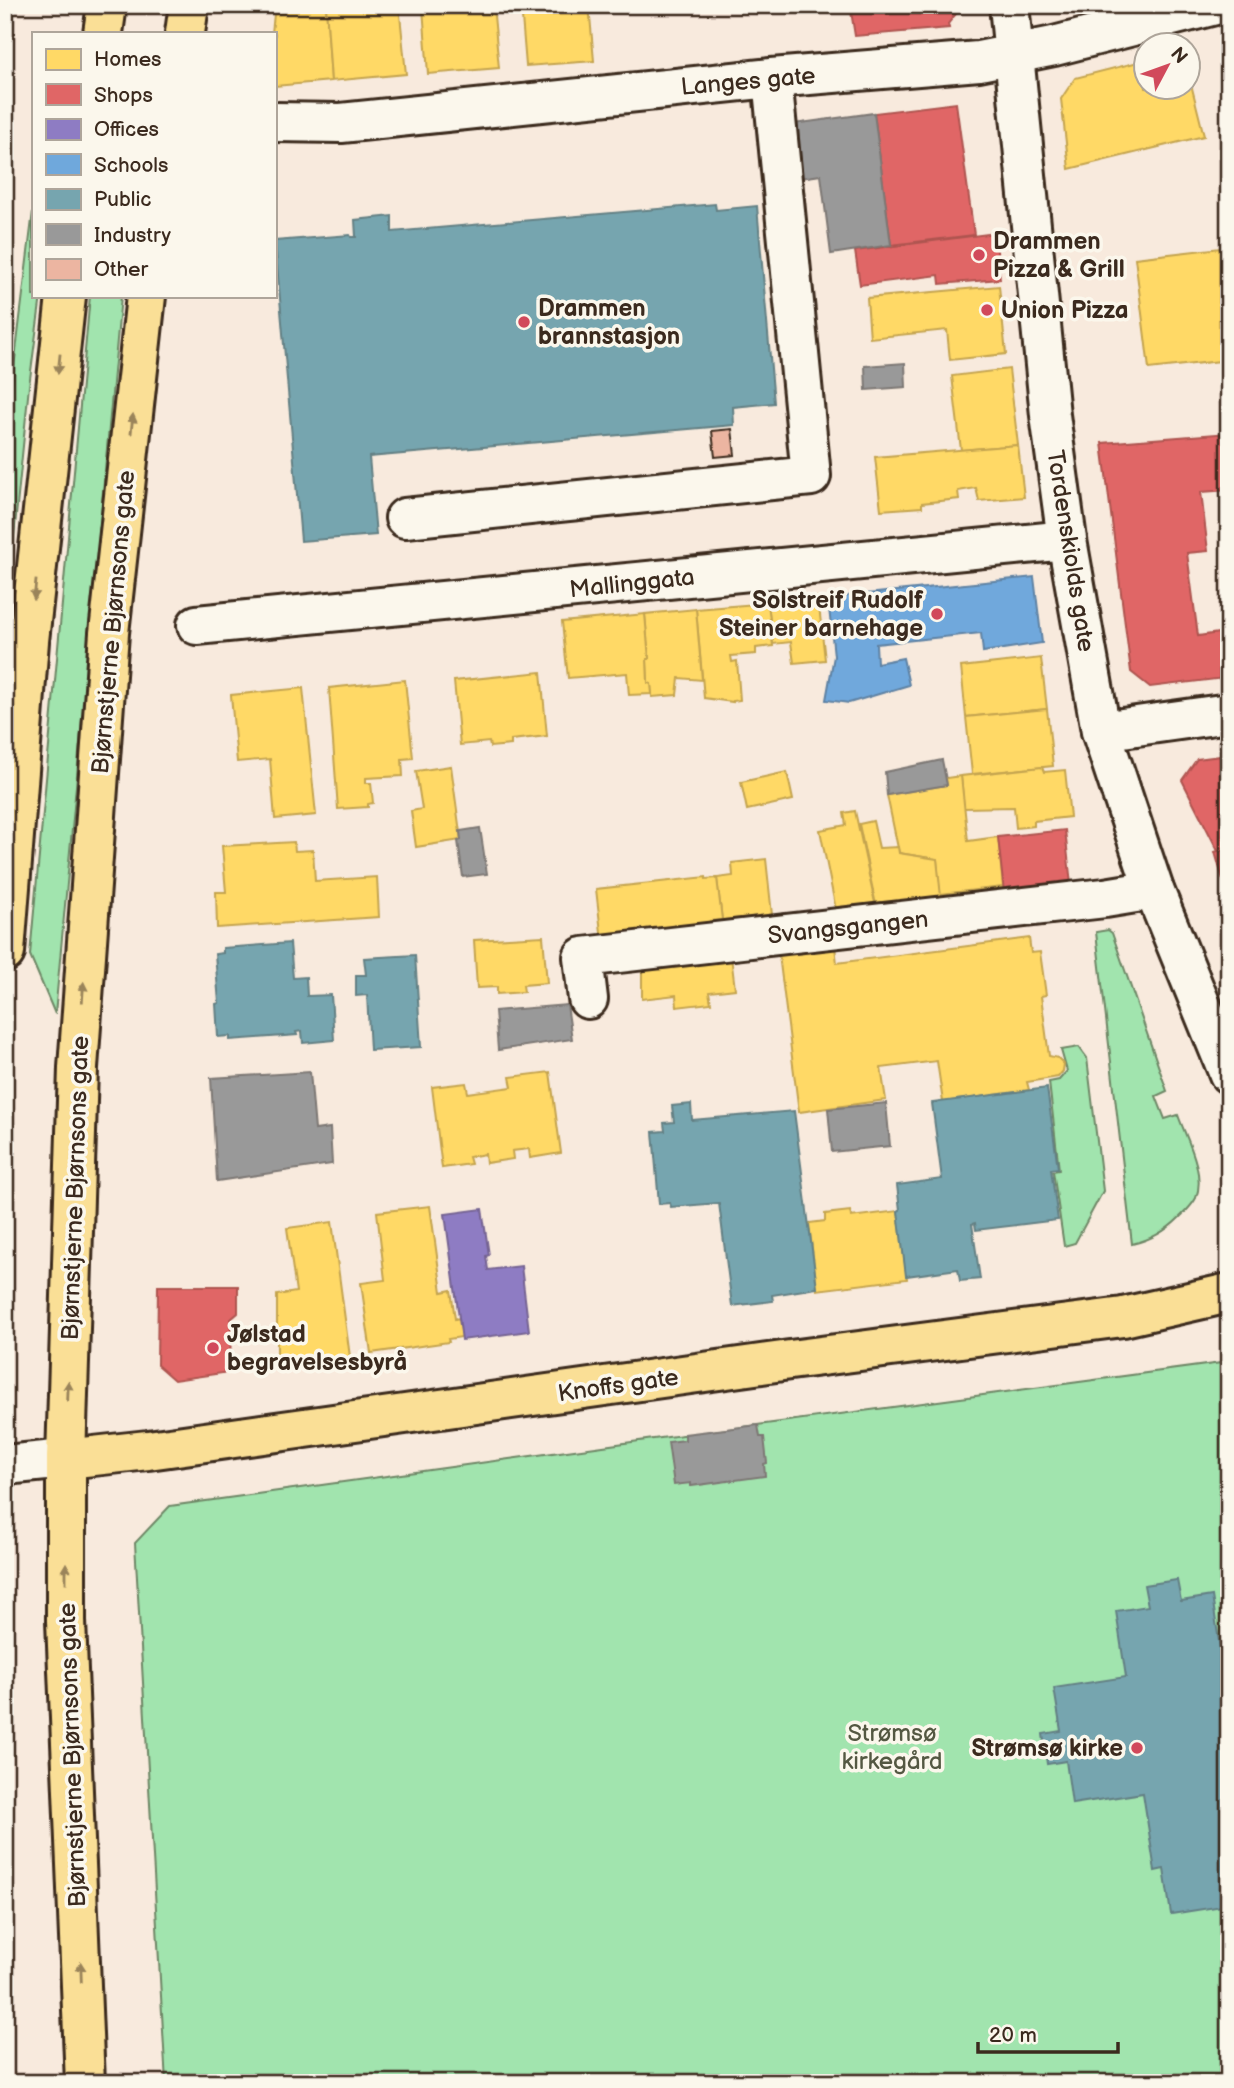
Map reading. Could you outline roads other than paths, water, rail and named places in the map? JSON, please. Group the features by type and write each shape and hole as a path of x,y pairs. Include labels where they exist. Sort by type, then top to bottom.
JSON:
{"main road":[{"path":"103,32 107,5"},
{"path":"186,32 189,5"},
{"path":"5,952 29,640 66,298"},
{"name":"Bjørnstjerne Bjørnsons gate","path":"85,2083 66,1641 66,1459 78,1068 109,633 146,298"},
{"name":"Knoffs gate","path":"66,1459 1123,1317 1229,1293"}],"street":[{"name":"Tordenskiolds gate","path":"1009,5 1050,415 1067,540 1101,731 1154,890 1228,1073"},
{"name":"Langes gate","path":"276,122 341,123 772,78 979,61 1014,55 1215,5"},
{"path":"405,518 811,476 772,78"},
{"name":"Mallinggata","path":"197,625 1067,540"},
{"path":"1101,731 1229,713"},
{"name":"Svangsgangen","path":"588,999 583,957 1105,898 1154,890"},
{"name":"Knoffs gate","path":"5,1465 66,1459"}],"place":[{"name":"Drammen Pizza & Grill","path":"979,255"},
{"name":"Union Pizza","path":"987,310"},
{"name":"Drammen brannstasjon","path":"524,322"},
{"name":"Solstreif Rudolf Steiner barnehage","path":"937,614"},
{"name":"Jølstad begravelsesbyrå","path":"213,1348"},
{"name":"Strømsø kirke","path":"1137,1748"}],"park label":[{"name":"Strømsø kirkegård","path":"892,1747"}]}
